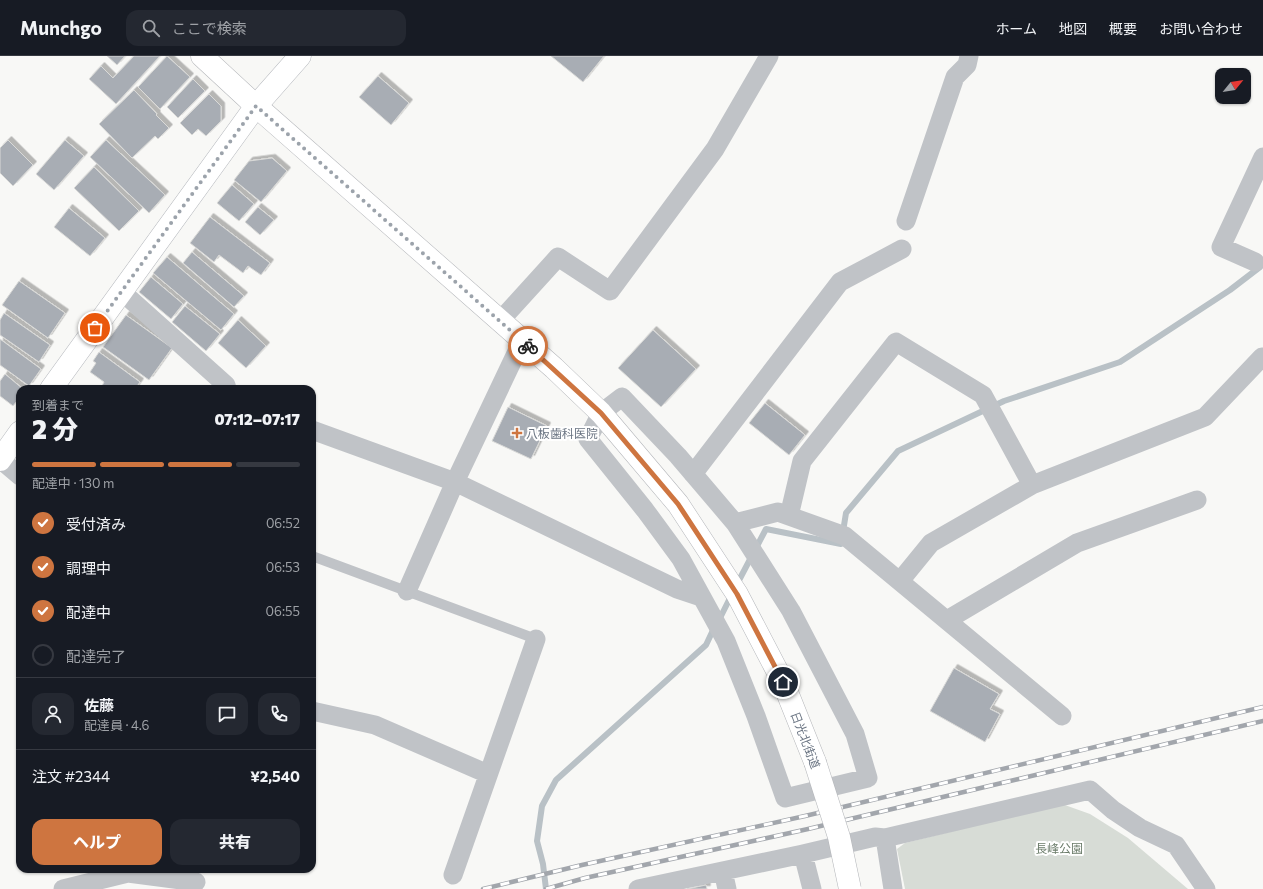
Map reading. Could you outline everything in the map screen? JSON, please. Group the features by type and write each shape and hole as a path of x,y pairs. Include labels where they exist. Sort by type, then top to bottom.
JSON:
{"main road":[{"name":"日光北街道","path":"202,56 256,106 554,368 601,413 678,504 737,594 783,682 815,762 839,837 850,889"},
{"path":"54,385 256,106 300,56"},
{"path":"0,459 16,437"}],"street":[{"path":"500,321 558,257 610,291 715,149 769,56"},
{"path":"906,221 955,77 966,65 969,56"},
{"path":"1255,262 1221,248 1263,157"},
{"path":"693,474 840,282 902,249"},
{"path":"121,291 226,385"},
{"path":"407,591 454,482 522,341"},
{"path":"789,516 802,461 896,342 983,395 1032,485"},
{"path":"900,581 932,543 1032,485 1206,417 1262,357"},
{"path":"622,397 678,456 735,522 791,611 855,734 868,778 785,798 737,666 726,641 681,559 645,510 588,439 601,413 622,397"},
{"path":"316,431 454,482 677,589 701,597"},
{"path":"0,459 16,473"},
{"path":"947,620 1077,543 1197,500"},
{"path":"735,522 778,512 845,536 1062,716"},
{"path":"453,875 536,639"},
{"path":"316,711 375,725 488,774"},
{"path":"638,889 725,880 803,854 875,837 885,838 1090,790 1113,810 1140,828 1176,845 1206,889"},
{"path":"885,838 893,889"},
{"path":"803,854 812,889"},
{"path":"63,889 128,873 196,880"}],"lane":[{"path":"316,557 536,639"}],"green space":[{"name":"長峰公園","path":"1062,804 1090,814 1128,838 1188,889 905,889 897,849 905,843"}],"building":[{"path":"107,56 125,56 117,65"},
{"path":"134,56 160,56 116,104 89,79 101,66 113,78"},
{"path":"167,56 190,77 160,109 138,87"},
{"path":"551,56 604,56 583,82"},
{"path":"378,76 409,103 391,125 359,97"},
{"path":"193,79 205,91 178,118 167,107"},
{"path":"134,90 169,128 158,139 155,136 132,158 99,124"},
{"path":"209,94 221,106 221,121 206,136 198,129 192,135 180,123"},
{"path":"8,140 33,165 13,186 0,173 0,148"},
{"path":"65,140 84,156 54,190 36,174"},
{"path":"106,140 165,195 149,213 90,157"},
{"path":"272,158 287,171 261,202 234,180 249,161"},
{"path":"94,167 139,211 119,231 74,188"},
{"path":"232,185 254,204 239,221 217,203"},
{"path":"258,207 274,220 260,235 245,222"},
{"path":"69,208 105,238 90,256 54,227"},
{"path":"210,217 270,263 261,275 248,266 243,273 219,255 214,262 190,243"},
{"path":"192,252 244,296 234,307 183,263"},
{"path":"167,257 234,314 221,330 153,273"},
{"path":"151,277 183,304 171,319 139,292"},
{"path":"19,281 65,313 48,338 2,305"},
{"path":"185,306 220,334 206,351 172,322"},
{"path":"4,313 50,345 39,362 0,335 0,320"},
{"path":"126,315 172,348 149,380 103,347"},
{"path":"238,320 266,346 246,368 218,343"},
{"path":"653,330 696,369 661,407 618,368"},
{"path":"0,339 41,369 30,385 28,385 0,365"},
{"path":"99,352 140,382 138,385 102,385 104,382 90,372 96,363 93,361"},
{"path":"5,374 18,385 16,385 16,402 13,406 0,396 0,381"},
{"path":"765,403 805,435 789,455 749,423"},
{"path":"508,407 547,426 531,459 492,441"},
{"path":"954,668 999,694 990,709 1000,714 985,742 930,711"},
{"path":"706,885 707,889 687,889"}],"waterway":[{"path":"736,586 766,529 841,544 846,513 898,451 1004,401 1120,362 1230,290 1260,267"},
{"path":"719,620 732,594"},
{"path":"546,889 543,864 537,841 542,806 556,780 706,645 714,628"}],"railway":[{"path":"483,889 582,865 805,816 1263,707"},
{"path":"546,889 585,878 808,829 1263,721"}],"way so far":[{"path":"95,328 256,106 528,346"}],"place":[{"name":"八板歯科医院","path":"517,433"}],"route":[{"path":"528,346 554,368 601,413 678,504 737,594 783,682"}]}
